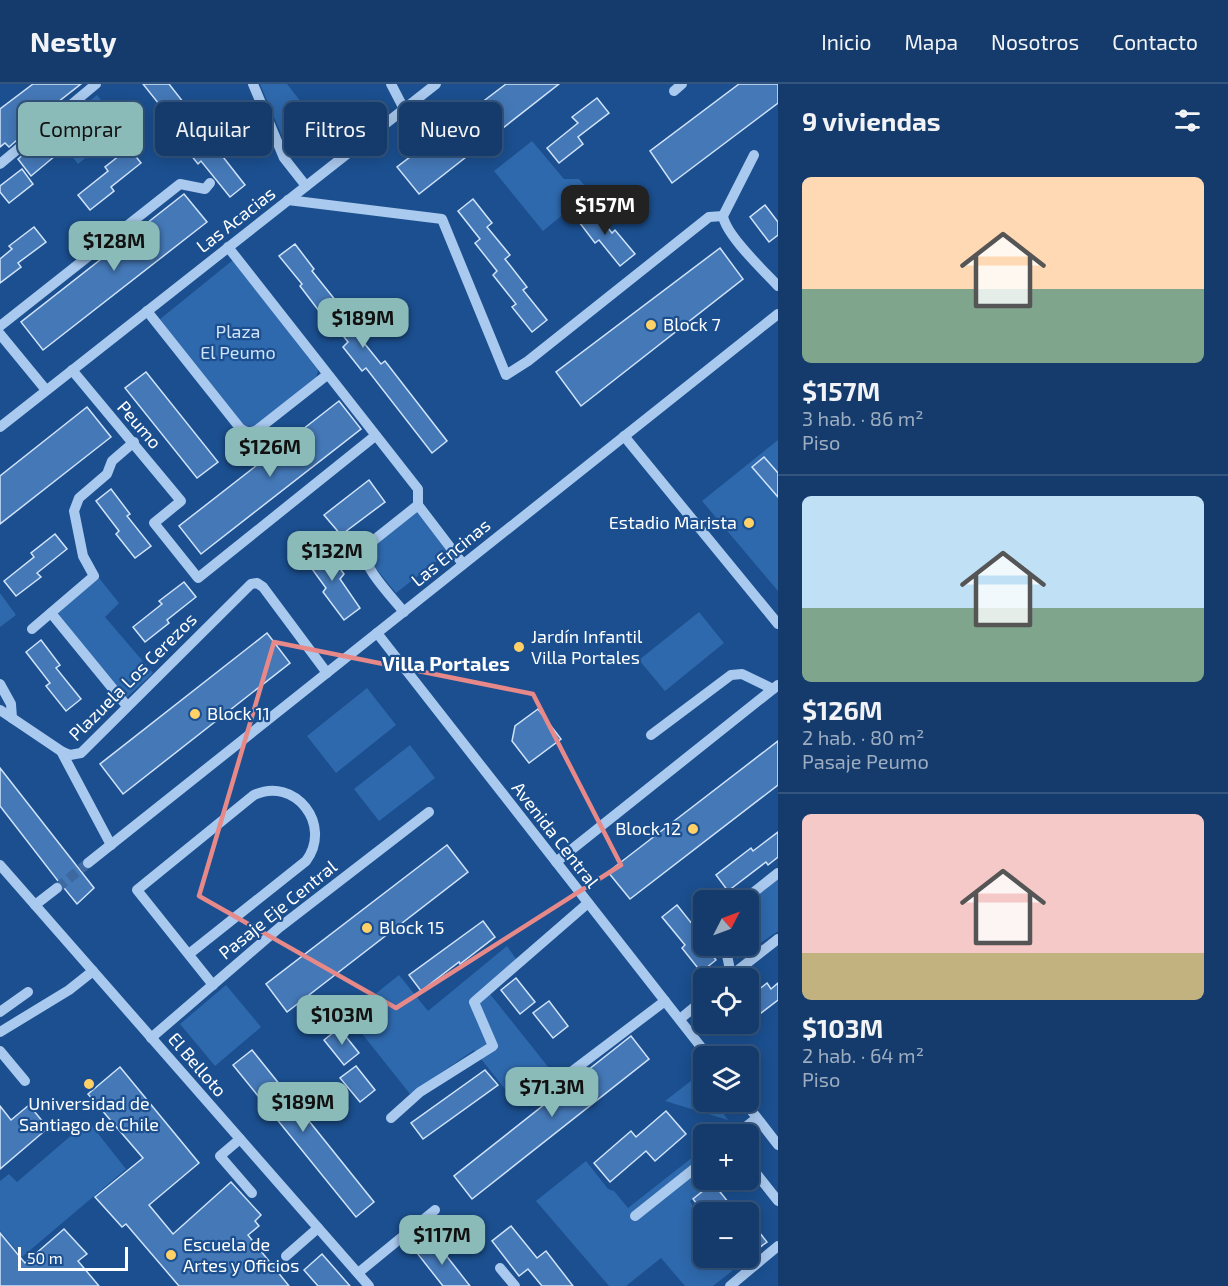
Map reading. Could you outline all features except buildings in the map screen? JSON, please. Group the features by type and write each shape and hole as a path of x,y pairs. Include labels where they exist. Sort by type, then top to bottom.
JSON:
{"street":[{"path":"0,164 96,84"},
{"path":"253,84 284,158 306,186"},
{"path":"391,84 400,102"},
{"name":"Las Acacias","path":"413,102 436,84"},
{"name":"Las Acacias","path":"0,427 399,113"},
{"path":"754,155 723,216 724,223 778,285"},
{"path":"0,326 180,183 205,189 210,183"},
{"path":"288,200 442,219 506,375 528,361 709,218 723,216"},
{"path":"228,248 418,489 418,506 464,564"},
{"path":"147,311 245,432 251,433 257,430 327,375"},
{"name":"Las Encinas","path":"88,863 778,314"},
{"path":"0,334 46,390"},
{"name":"Peumo","path":"72,370 181,501 154,523 198,578 375,436"},
{"path":"624,436 778,624"},
{"path":"33,629 94,576 83,556 74,511 75,505 83,494 107,474 112,461 134,442"},
{"path":"404,612 366,564 363,552 364,548 418,506"},
{"name":"Plazuela Los Cerezos","path":"0,710 61,751 70,755 81,753 251,584 257,583 263,587 327,673"},
{"path":"51,613 127,706"},
{"name":"Avenida Central","path":"376,633 700,1046"},
{"path":"556,862 776,688 742,674 731,675 651,735"},
{"path":"0,684 11,704 12,718"},
{"path":"61,751 111,845"},
{"path":"189,954 306,861 311,854 316,833 313,820 303,804 291,795 278,790 266,790 254,795 137,890 213,984"},
{"name":"Pasaje Eje Central","path":"151,1038 280,927 429,812"},
{"name":"El Belloto","path":"0,865 369,1286"},
{"path":"757,890 778,873"},
{"path":"35,905 57,888"},
{"path":"391,1118 420,1092 493,1046 474,1002 588,903"},
{"path":"740,968 778,939"},
{"path":"0,1032 69,990 93,971"},
{"path":"0,1012 28,992"},
{"path":"550,1088 665,1001"},
{"path":"680,1019 693,1008"},
{"path":"0,1051 25,1081"},
{"path":"752,1112 778,1144"},
{"path":"749,1124 757,1118"},
{"path":"240,1139 220,1156 252,1193"},
{"path":"635,1216 693,1170"},
{"path":"759,1177 778,1201"},
{"path":"358,1273 435,1210"},
{"path":"286,1256 318,1228"},
{"path":"730,1286 778,1246"},
{"path":"500,1268 515,1286"}],"highlighted area":[{"path":"274,642 533,694 621,865 396,1008 199,896"}],"green space":[{"path":"260,84 287,84 301,102 284,102 284,141 272,112 272,102 268,102"},
{"path":"97,95 103,102 88,102"},
{"path":"532,141 564,179 579,179 590,192 543,231 494,171"},
{"path":"72,156 88,156 78,164"},
{"name":"Plaza El Peumo","path":"233,260 318,370 316,378 255,427 244,426 159,320"},
{"name":"Estadio Marista","path":"778,440 778,591 702,501"},
{"path":"417,511 450,551 396,593 370,561 367,550"},
{"path":"99,578 119,603 105,617 153,673 125,699 58,613"},
{"path":"0,593 16,615 0,627"},
{"path":"699,612 724,643 665,691 639,660"},
{"path":"367,688 396,725 336,773 307,736"},
{"path":"410,745 435,778 379,821 354,789"},
{"path":"778,878 778,931 759,944 759,894"},
{"path":"507,946 521,966 490,994 553,1073 516,1103 474,1050 410,1094 348,1016 399,975 428,1011"},
{"path":"226,985 261,1027 215,1066 180,1024"},
{"path":"693,1079 693,1109 665,1101"},
{"path":"701,1112 722,1112 728,1120"},
{"path":"88,1121 126,1169 22,1257 0,1231 0,1181 9,1174 17,1182"},
{"path":"693,1157 693,1190 704,1190 690,1201 693,1206 693,1268 730,1268 732,1271 713,1286 685,1286 661,1258 626,1286 609,1286 536,1201 586,1161 608,1189 614,1191 628,1208"}],"tunnel":[{"path":"57,888 88,863"}],"place":[{"name":"Block 7","path":"651,325"},
{"name":"Estadio Marista","path":"749,523"},
{"name":"Jardín Infantil Villa Portales","path":"519,647"},
{"name":"Block 11","path":"195,714"},
{"name":"Block 12","path":"693,829"},
{"name":"Block 15","path":"367,928"},
{"name":"Universidad de Santiago de Chile","path":"89,1084"},
{"name":"Escuela de Artes y Oficios","path":"171,1255"}],"district":[{"name":"Villa Portales","path":"446,664"}]}
